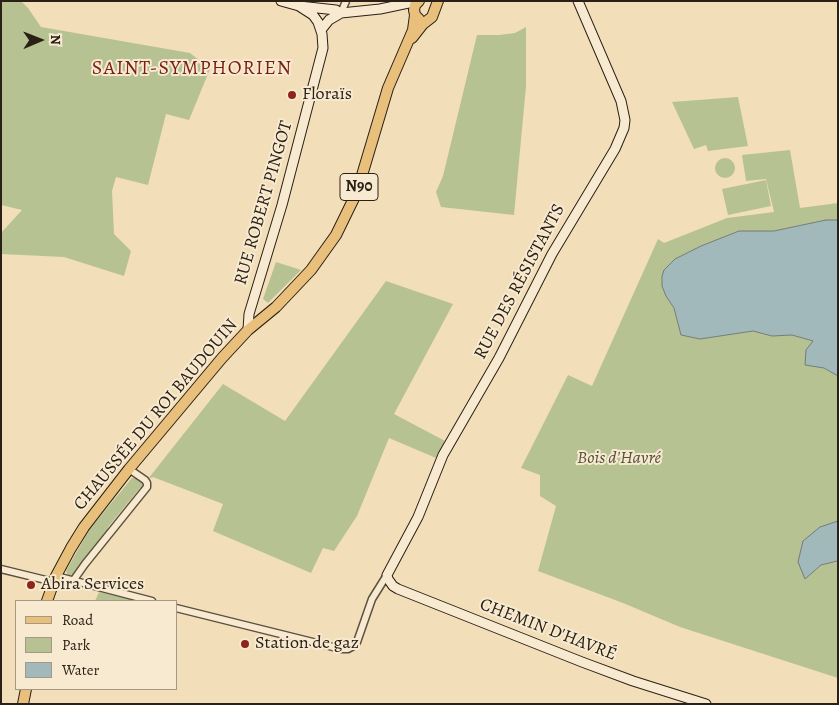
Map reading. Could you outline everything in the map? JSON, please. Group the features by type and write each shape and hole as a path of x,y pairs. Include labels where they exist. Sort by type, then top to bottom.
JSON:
{"main road":[{"name":"CHAUSSÉE DU ROI BAUDOUIN","path":"47,600 55,579 84,527 129,469 222,358 248,330 276,307 305,277 336,235 357,192 388,88 412,30 415,6 418,1"},
{"name":"CHAUSSÉE DU ROI BAUDOUIN","path":"406,47 419,28 434,15 434,4"},
{"path":"415,14 421,20 429,20"},
{"path":"23,704 26,690"}],"street":[{"path":"281,1 299,6 336,10 341,13"},
{"path":"341,13 346,1"},
{"path":"299,6 313,15 321,30 329,20 341,13 418,1"},
{"name":"RUE DES RÉSISTANTS","path":"387,575 409,536 437,468 451,440 499,358 552,254 615,149 624,128 625,120 621,101 578,1"},
{"path":"398,5 415,14"},
{"name":"RUE ROBERT PINGOT","path":"248,330 249,314 282,205 321,56 323,43 321,30"},
{"path":"73,581 147,487 145,480 129,469"},
{"path":"1,570 73,581 148,600"},
{"path":"178,608 348,649 357,642 372,599 387,575"},
{"name":"CHEMIN D'HAVRÉ","path":"387,575 389,582 398,589 582,662 633,681 706,704"}],"green space":[{"path":"1,1 21,1 41,27 190,53 210,69 189,120 166,114 148,185 116,177 112,191 114,234 131,251 124,276 64,257 1,254 1,233 22,210 1,205"},
{"path":"526,27 526,86 514,215 441,207 436,192 443,176 477,35 515,33"},
{"path":"738,97 748,146 708,151 706,145 694,149 672,102"},
{"name":"Bois d'Havré","path":"790,150 800,208 838,203 838,220 826,220 774,231 739,231 701,246 675,259 666,296 674,308 681,335 700,339 753,331 772,336 792,335 813,341 805,365 824,368 838,376 838,521 820,527 805,578 821,565 837,561 838,678 680,627 538,571 556,506 540,496 540,475 521,468 568,375 592,386 658,239 664,243 727,218 774,212 766,179 746,181 742,155"},
{"path":"725,158 732,161 735,168 732,175 725,178 718,175 715,168 718,161"},
{"path":"766,180 771,206 728,215 722,189"},
{"path":"276,262 301,270 268,303 263,299"},
{"path":"386,281 453,304 394,414 445,441 436,458 389,438 357,516 334,551 323,548 311,573 213,531 223,504 153,477 148,479 223,384 285,421"},
{"path":"132,478 140,479 144,487 142,490 140,488 108,527 107,533 74,575 72,577 68,576 66,571 89,530"},
{"path":"99,592 133,600 95,600"}],"water":[{"path":"826,220 838,220 838,376 824,368 805,365 806,350 813,341 792,335 772,336 753,331 700,339 681,335 674,308 662,286 664,270 675,259 739,231 774,231"},
{"path":"838,521 838,562 821,565 805,579 798,562 803,541 820,527"}],"place":[{"name":"Floraïs","path":"292,95"},
{"name":"Abira Services","path":"31,585"},
{"name":"Station de gaz","path":"245,644"}],"district":[{"name":"SAINT-SYMPHORIEN","path":"192,69"}]}
